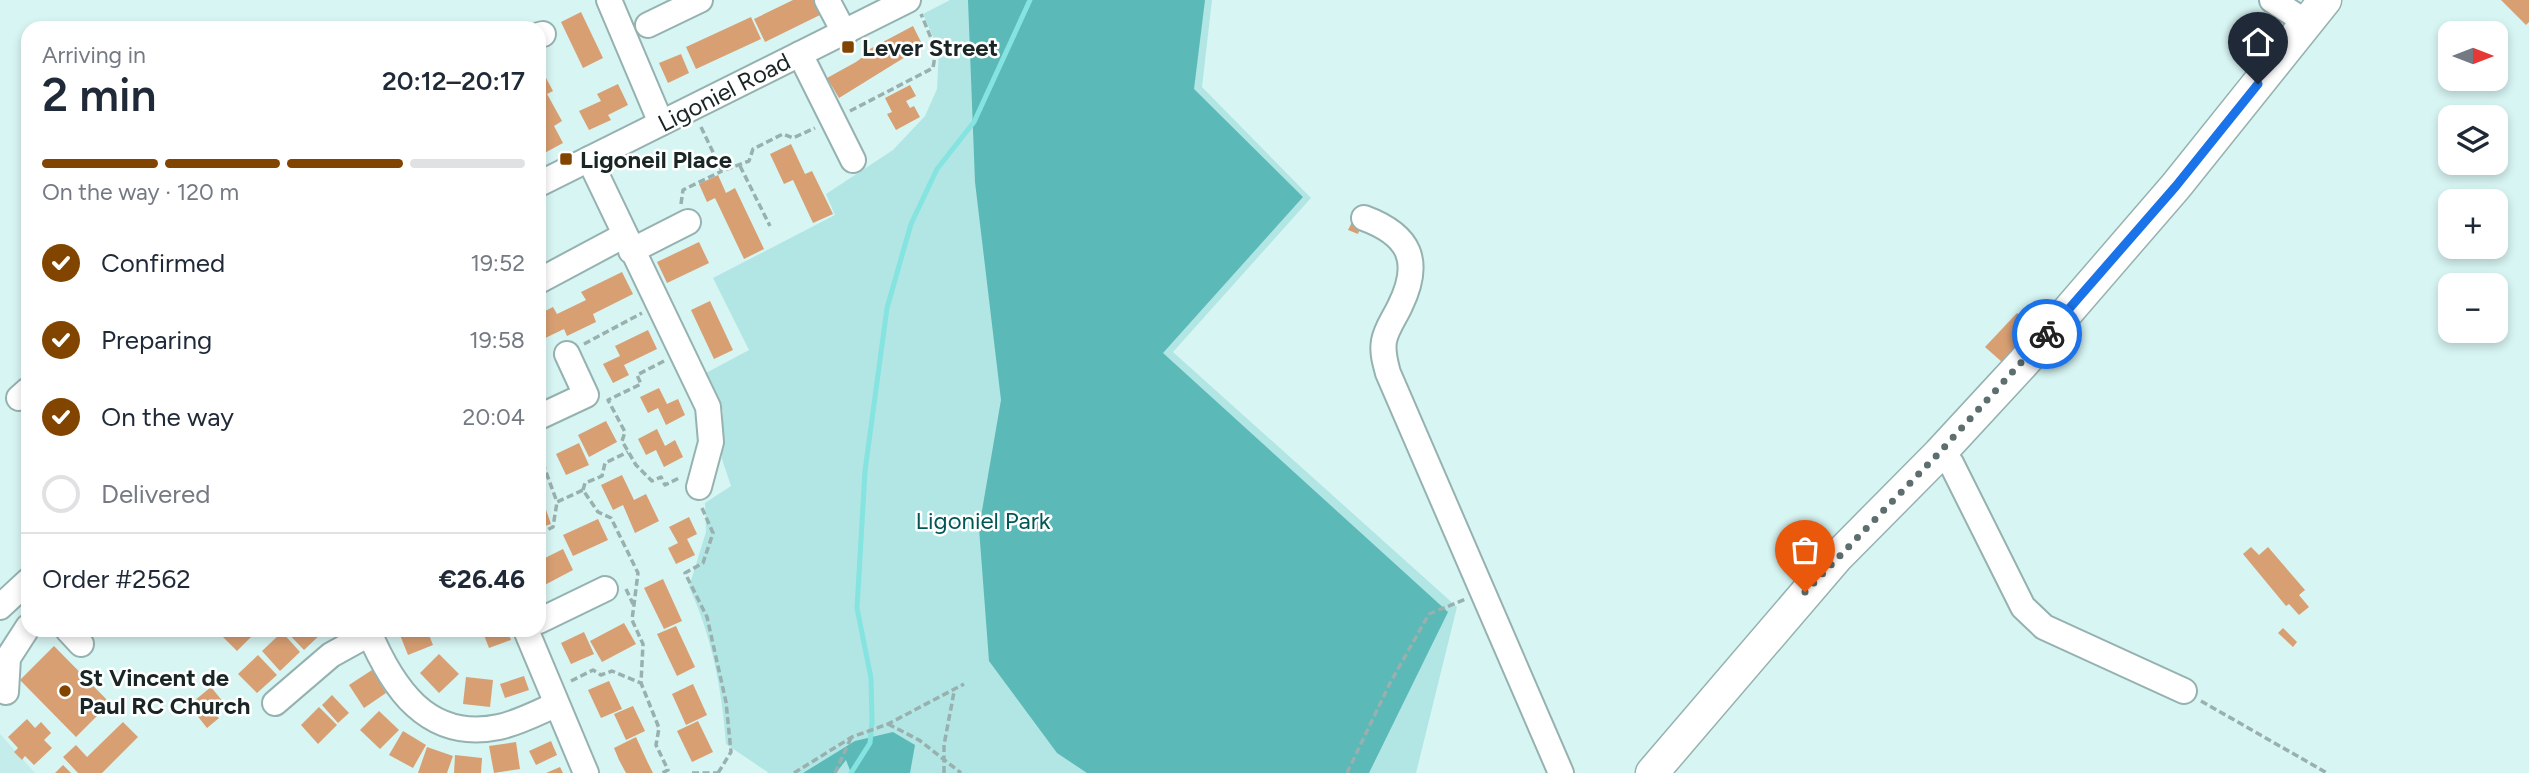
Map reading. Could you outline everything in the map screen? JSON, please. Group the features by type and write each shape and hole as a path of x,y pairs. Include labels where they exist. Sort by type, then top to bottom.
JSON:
{"main road":[{"path":"1652,773 1836,558 1938,454 2176,186 2294,6"}],"street":[{"path":"609,0 661,123"},
{"path":"648,25 700,0"},
{"path":"827,0 845,34"},
{"name":"Ligoniel Road","path":"546,180 800,54 915,7"},
{"path":"800,54 853,160"},
{"path":"589,159 708,407 711,425 699,487"},
{"path":"1364,218 1388,227 1401,239 1409,255 1411,275 1408,289 1384,338 1383,355 1388,373 1561,773"},
{"path":"546,278 627,243 688,222"},
{"path":"546,414 586,395 567,354"},
{"path":"1938,454 1951,463 2023,607 2044,627 2184,691"},
{"path":"546,618 613,585"},
{"path":"0,607 21,588"},
{"path":"6,692 8,658 22,637"},
{"path":"275,704 331,655 360,637"},
{"path":"371,637 401,693 414,706 443,723 475,729 499,727 555,705"},
{"path":"529,637 555,705 586,773"}],"path":[{"path":"871,100 933,68 936,50 915,7"},
{"path":"700,125 722,171"},
{"path":"688,222 679,200 683,190 749,161 753,149 783,134 793,138 809,131"},
{"path":"740,166 770,226"},
{"path":"567,354 658,304"},
{"path":"665,485 661,477 652,481 628,452 622,441 625,432 608,400 640,384 637,375 681,352"},
{"path":"557,502 583,490 585,483 602,476 606,463 628,452"},
{"path":"546,472 557,502 553,527 546,530"},
{"path":"692,773 718,773 731,752 726,702 707,617 685,573 703,563 713,533 702,513 699,487"},
{"path":"583,490 598,512 611,518 638,573 632,620 643,644 641,683 659,728 656,746 669,772 662,773"},
{"path":"613,585 634,606"},
{"path":"1347,773 1390,683 1429,614 1484,592"},
{"path":"593,670 601,675 612,671 641,683"},
{"path":"794,773 852,737 888,724 964,684"},
{"path":"944,773 943,758 954,691"},
{"path":"2184,691 2327,773"},
{"path":"888,724 919,740 961,773"},
{"path":"835,773 852,737"}],"shaded area":[{"path":"0,734 35,773 0,773"}],"green space":[{"name":"Ligoniel Park","path":"950,0 1212,0 1202,87 1311,198 1173,352 1457,607 1416,773 769,773 726,744 715,664 689,587 706,532 705,503 731,486 722,459 723,411 706,373 749,350 713,278 835,215 826,194 893,150 925,116 937,89 939,50 923,14"},
{"path":"968,0 1205,0 1194,89 1303,197 1163,353 1448,612 1369,773 1087,773 1057,753 989,661 979,528 1001,400 975,182"},
{"path":"893,732 915,745 910,773 851,773 846,760 836,773 803,773 855,741"}],"building":[{"path":"793,0 813,0 820,15 765,42 754,19"},
{"path":"2501,0 2529,0 2529,22 2526,25"},
{"path":"581,12 603,58 583,68 561,22"},
{"path":"751,17 761,39 696,69 686,47"},
{"path":"913,26 923,46 839,98 827,78 856,62 867,54 866,51"},
{"path":"681,54 689,73 668,83 659,63"},
{"path":"546,78 553,91 547,94 562,121 554,126 563,143 546,152"},
{"path":"618,84 628,105 608,115 611,120 589,130 579,111 601,101 597,94"},
{"path":"910,85 916,96 906,101 910,108 914,106 920,117 896,130 887,114 892,112 885,98"},
{"path":"791,144 805,174 812,171 833,214 813,223 793,180 784,184 770,154"},
{"path":"718,175 726,193 735,188 764,249 744,259 715,198 707,202 699,184"},
{"path":"1352,222 1361,226 1358,234 1348,230"},
{"path":"699,242 709,263 667,283 657,262"},
{"path":"622,272 633,294 593,314 596,322 567,336 564,329 546,338 546,310 553,307 557,314 586,300 581,292"},
{"path":"710,301 733,350 714,359 691,310"},
{"path":"2017,313 2033,328 2002,362 1985,347"},
{"path":"648,330 657,349 624,365 629,375 613,383 603,364 620,356 615,346"},
{"path":"659,388 667,404 678,399 685,415 666,425 658,408 648,413 640,397"},
{"path":"606,421 617,442 589,457 578,435"},
{"path":"657,429 665,446 675,440 683,457 664,467 656,450 646,455 638,439"},
{"path":"579,443 589,465 566,475 556,454"},
{"path":"622,475 634,500 646,494 659,521 635,533 623,505 613,510 601,485"},
{"path":"546,510 551,524 546,526"},
{"path":"689,517 697,534 687,539 695,555 676,564 668,548 678,543 669,527"},
{"path":"598,519 608,540 573,556 563,535"},
{"path":"2251,547 2259,555 2268,547 2305,590 2299,595 2309,607 2299,615 2289,604 2286,606 2243,554"},
{"path":"563,549 573,570 546,584 546,558"},
{"path":"663,579 682,621 664,629 644,588"},
{"path":"624,623 636,644 602,662 590,641"},
{"path":"676,626 695,667 677,676 657,634"},
{"path":"2283,628 2297,642 2293,647 2278,633"},
{"path":"584,632 594,654 571,664 561,643"},
{"path":"223,637 251,637 237,651"},
{"path":"277,637 286,637 300,652 280,671 262,651"},
{"path":"292,637 318,637 304,650"},
{"path":"401,637 430,637 433,645 408,655"},
{"path":"485,637 510,637 511,640 489,648"},
{"name":"St Vincent de Paul RC Church","path":"54,646 110,703 76,737 20,680"},
{"path":"439,654 459,674 439,693 420,673"},
{"path":"258,655 277,675 257,693 238,674"},
{"path":"372,670 386,693 364,708 349,685"},
{"path":"524,676 529,690 505,698 500,684"},
{"path":"466,677 493,680 490,707 463,704"},
{"path":"609,681 622,709 601,718 588,690"},
{"path":"693,684 707,715 686,725 672,694"},
{"path":"211,687 224,703 213,712 219,718 207,728 189,705"},
{"path":"332,695 349,713 338,723 322,705"},
{"path":"633,706 645,731 626,740 614,714"},
{"path":"319,707 337,725 318,744 301,725"},
{"path":"379,711 399,730 380,749 360,730"},
{"path":"27,719 35,728 41,722 51,733 44,740 52,748 34,765 25,756 22,760 14,752 18,748 8,737"},
{"path":"698,721 713,752 692,762 677,731"},
{"path":"123,722 138,737 102,773 78,773 63,757 76,745 87,757"},
{"path":"403,731 426,745 413,768 389,755"},
{"path":"636,737 653,773 626,773 619,760 614,748"},
{"path":"551,741 557,755 536,765 529,751"},
{"path":"516,742 520,769 494,773 489,746"},
{"path":"427,747 453,756 447,773 418,773"},
{"path":"455,755 482,758 481,773 454,773"},
{"path":"63,765 71,773 55,773"},
{"path":"560,767 563,773 546,773"}],"waterway":[{"path":"851,773 870,743 872,722 871,678 857,608 865,471 887,308 911,224 937,169 974,122 1030,0"}],"way so far":[{"path":"1805,592 1938,454 2047,334"}],"place":[{"name":"Lever Street","path":"848,47"},
{"name":"Ligoneil Place","path":"566,159"},
{"name":"St Vincent de Paul RC Church","path":"65,691"}],"route":[{"path":"2047,334 2176,186 2258,84"}]}
